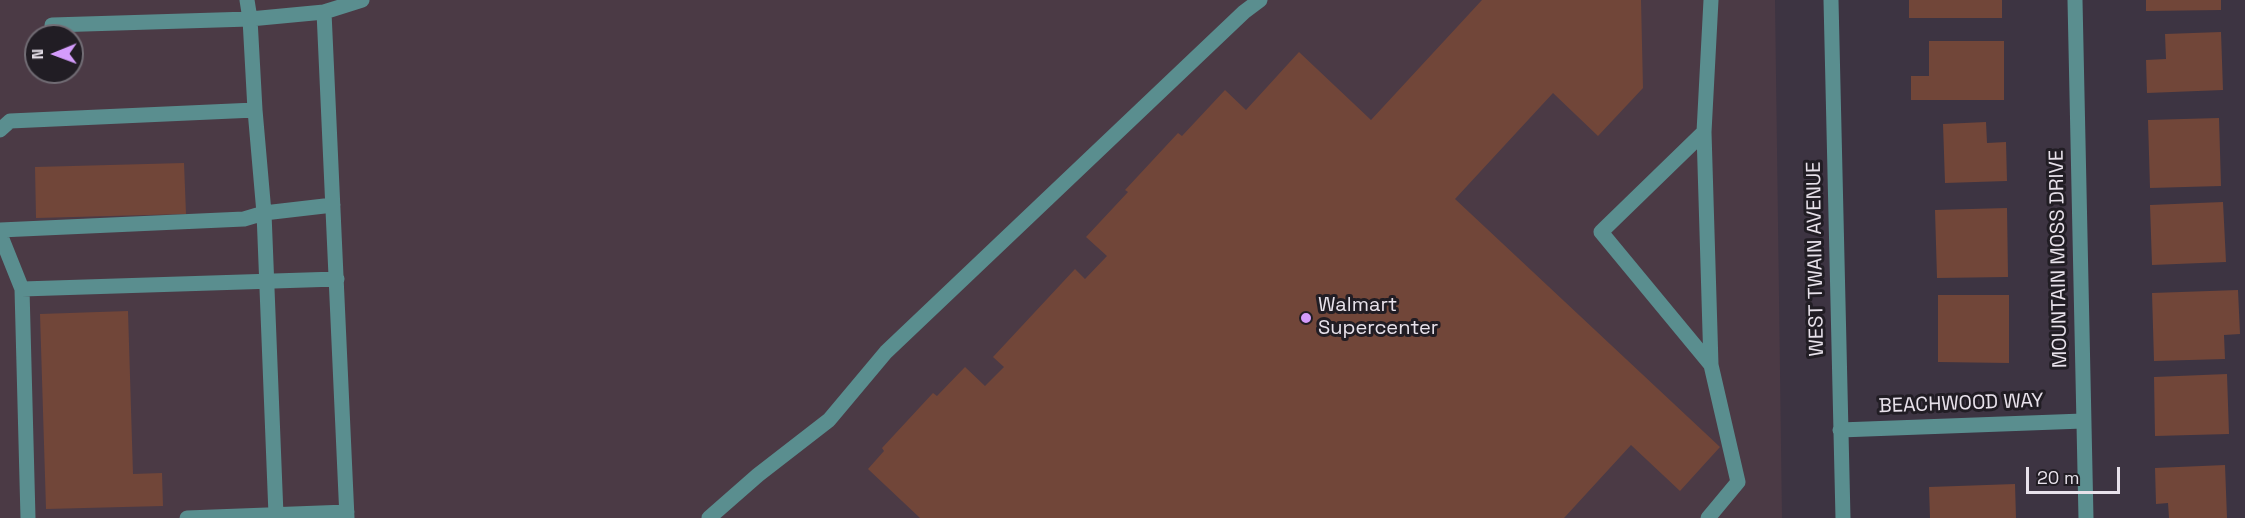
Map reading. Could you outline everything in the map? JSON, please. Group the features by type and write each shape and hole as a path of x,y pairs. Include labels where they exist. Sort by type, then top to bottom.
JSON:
{"street":[{"path":"247,0 268,281 276,515"},
{"path":"84,24 250,19 324,12 362,0"},
{"path":"709,518 758,475 829,420 886,352 1244,12 1260,0"},
{"path":"1708,518 1738,482 1711,365 1704,132 1711,0"},
{"name":"WEST TWAIN AVENUE","path":"1831,0 1843,518"},
{"name":"MOUNTAIN MOSS DRIVE","path":"2075,0 2086,518"},
{"path":"187,518 347,515 324,12"},
{"path":"5,125 255,110"},
{"path":"1704,132 1601,232 1711,365"},
{"path":"28,518 22,289 0,232 244,219 264,213 333,205"},
{"path":"22,289 336,279"},
{"name":"BEACHWOOD WAY","path":"1840,430 2084,421"}],"shaded area":[{"path":"0,0 1775,0 1782,518 0,518"}],"building":[{"name":"Walmart Supercenter","path":"1482,0 1641,0 1643,88 1598,136 1553,93 1455,199 1720,447 1680,491 1631,445 1564,518 920,518 868,469 884,451 882,448 933,393 937,396 965,367 985,386 1004,367 993,357 1075,269 1085,279 1107,256 1086,237 1128,192 1125,190 1178,133 1182,136 1225,90 1246,110 1299,52 1371,120"},
{"path":"1909,0 2002,0 2002,18 1909,18"},
{"path":"2146,0 2221,0 2221,10 2146,11"},
{"path":"2221,32 2223,90 2147,93 2146,60 2166,59 2165,34"},
{"path":"1929,41 2004,41 2004,100 1911,100 1911,76 1929,76"},
{"path":"2219,118 2221,186 2150,188 2148,120"},
{"path":"1986,122 1987,143 2006,142 2007,181 1945,183 1943,124"},
{"path":"184,163 186,214 36,218 35,167"},
{"path":"2223,202 2226,262 2152,265 2150,205"},
{"path":"2007,208 2008,277 1937,278 1935,210"},
{"path":"2238,290 2240,334 2224,335 2225,359 2154,361 2152,293"},
{"path":"1938,295 2009,295 2009,363 1938,362"},
{"path":"128,311 133,474 162,473 163,506 46,509 40,314"},
{"path":"2227,374 2229,434 2155,436 2154,377"},
{"path":"2225,465 2227,518 2169,518 2168,503 2156,504 2155,468"},
{"path":"2015,484 2016,518 1930,518 1929,487"}],"place":[{"name":"Walmart Supercenter","path":"1306,318"}]}
